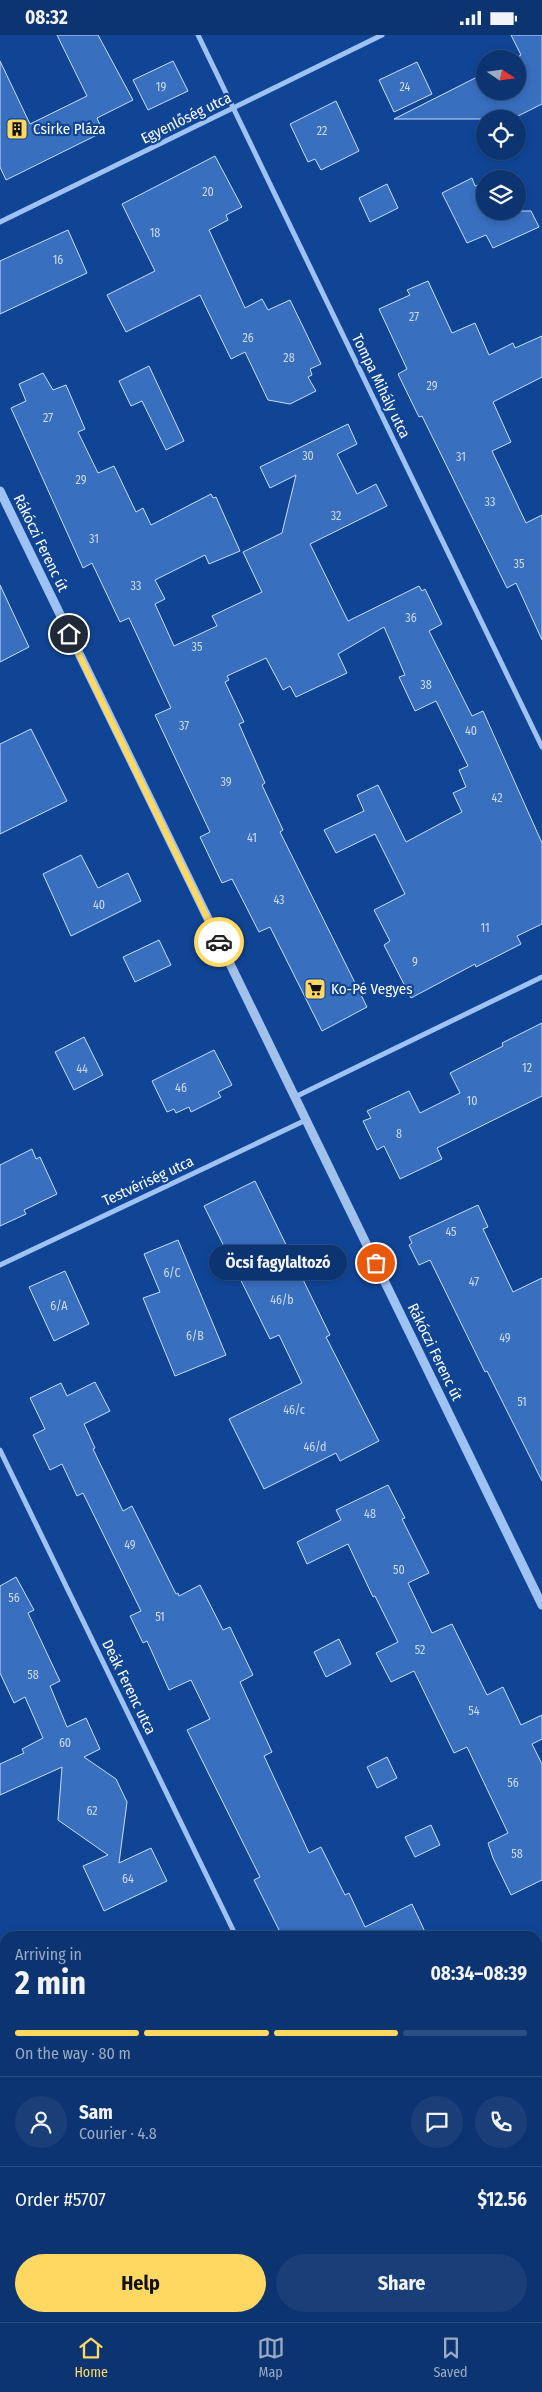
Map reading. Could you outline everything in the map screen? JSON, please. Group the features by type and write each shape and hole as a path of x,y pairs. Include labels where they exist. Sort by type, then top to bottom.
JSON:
{"street":[{"name":"Tompa Mihály utca","path":"198,35 542,747"},
{"name":"Egyenlőség utca","path":"0,222 382,35"},
{"name":"Rákóczi Ferenc út","path":"0,491 542,1605"},
{"path":"295,1097 542,977"},
{"name":"Testvériség utca","path":"0,1265 306,1119"},
{"name":"Deák Ferenc utca","path":"0,1450 234,1931"}],"building":[{"path":"57,35 98,35 133,100 97,118 103,132 6,180 0,167 0,61 30,124 87,96"},
{"path":"511,35 542,35 542,104 526,112 526,110 476,110 476,119 394,119 476,78 476,100 526,100 526,50 518,50"},
{"path":"173,61 188,91 148,110 133,80"},
{"path":"417,62 432,94 394,112 379,80"},
{"path":"336,101 359,151 321,170 315,159 308,162 290,124"},
{"path":"215,156 242,207 226,215 228,220 209,230 245,308 262,299 268,310 290,300 321,364 310,369 312,375 308,377 316,391 290,404 268,400 245,352 231,359 200,295 126,332 107,295 155,271 122,204"},
{"path":"472,178 476,186 476,220 526,220 526,211 531,211 539,227 493,248 486,235 467,243 442,193"},
{"path":"387,184 398,208 370,222 359,198"},
{"path":"68,230 87,273 0,314 0,261"},
{"path":"428,281 452,333 475,323 489,355 513,343 515,348 542,336 542,377 493,402 511,442 492,451 526,523 542,515 542,640 516,583 507,588 422,416 419,417 398,374 407,369 379,309 410,295 407,290"},
{"path":"149,366 184,441 166,450 142,401 131,406 119,381"},
{"path":"43,373 53,390 66,385 85,429 78,432 98,473 114,466 136,512 143,508 151,525 211,494 213,498 216,497 240,551 209,564 205,555 155,580 165,599 155,604 174,646 217,626 212,616 262,592 243,552 282,533 296,475 270,488 260,467 348,424 357,444 337,454 357,494 376,484 387,506 310,544 348,621 419,586 422,591 425,589 442,624 429,631 472,716 483,711 542,843 542,924 517,936 521,944 476,967 475,964 411,998 384,945 390,941 374,910 405,894 375,834 336,853 324,830 364,811 357,795 378,785 406,842 462,812 453,793 466,787 459,770 468,766 436,701 415,711 399,677 405,675 384,627 338,654 347,673 296,697 290,686 283,690 266,658 227,676 229,680 225,682 244,722 239,724 265,783 262,785 283,830 280,832 367,1007 322,1031 270,927 259,932 232,879 222,883 200,837 210,832 155,715 171,708 129,618 120,622 92,563 83,568 11,408 26,401 19,384"},
{"path":"0,585 29,647 0,662"},
{"path":"31,729 67,801 0,834 0,744"},
{"path":"81,855 98,888 128,873 141,901 71,936 43,874"},
{"path":"159,940 171,965 135,982 123,957"},
{"path":"542,1023 542,1096 437,1148 442,1159 400,1179 384,1146 377,1150 363,1121 371,1118 367,1111 409,1091 420,1113 460,1093 450,1073 503,1046 502,1043"},
{"path":"84,1037 103,1075 74,1090 55,1052"},
{"path":"214,1050 232,1085 218,1092 221,1097 191,1112 189,1107 176,1113 174,1109 167,1112 152,1081"},
{"path":"32,1149 36,1159 40,1157 57,1194 24,1210 26,1214 0,1226 0,1165"},
{"path":"255,1181 330,1335 326,1337 379,1441 340,1461 336,1453 264,1489 229,1419 302,1383 279,1335 270,1339 204,1206"},
{"path":"478,1205 488,1227 483,1229 513,1292 542,1278 542,1481 487,1371 485,1372 430,1260 419,1265 409,1245 412,1243 409,1237"},
{"path":"178,1240 226,1355 175,1376 143,1298 160,1292 144,1254"},
{"path":"65,1271 89,1324 54,1341 29,1287"},
{"path":"95,1382 110,1411 84,1424 95,1448 93,1449 123,1511 132,1506 176,1594 178,1593 179,1596 200,1585 223,1630 230,1627 253,1675 240,1682 272,1752 264,1756 309,1853 321,1847 345,1895 349,1893 365,1927 412,1904 425,1931 280,1931 254,1880 260,1877 187,1730 210,1719 191,1680 169,1690 147,1641 143,1643 130,1616 141,1611 83,1493 77,1496 62,1464 50,1470 33,1435 45,1429 30,1398 61,1383 67,1396"},
{"path":"388,1485 405,1518 402,1519 429,1573 408,1583 432,1633 452,1624 487,1695 503,1687 521,1725 542,1715 542,1739 532,1744 542,1764 542,1880 511,1895 488,1843 508,1833 467,1747 454,1753 414,1671 391,1682 376,1653 398,1642 375,1596 373,1597 348,1544 307,1564 297,1542 341,1520 336,1510"},
{"path":"16,1577 34,1610 28,1613 60,1681 50,1686 67,1727 86,1718 100,1749 84,1757 116,1779 127,1802 119,1863 151,1848 167,1881 104,1911 83,1866 108,1855 58,1820 62,1767 0,1795 0,1764 24,1753 22,1749 43,1738 25,1697 14,1703 0,1673 0,1586"},
{"path":"339,1639 351,1664 326,1677 314,1652"},
{"path":"387,1757 397,1778 377,1788 367,1767"},
{"path":"431,1825 440,1845 415,1857 405,1837"}],"way so far":[{"path":"219,942 376,1263"}],"place":[{"name":"Csirke Pláza","path":"17,129"},
{"name":"Ko-Pé Vegyes","path":"315,989"},
{"name":"Öcsi fagylaltozó","path":"376,1263"}],"route":[{"path":"69,634 219,942"}]}
